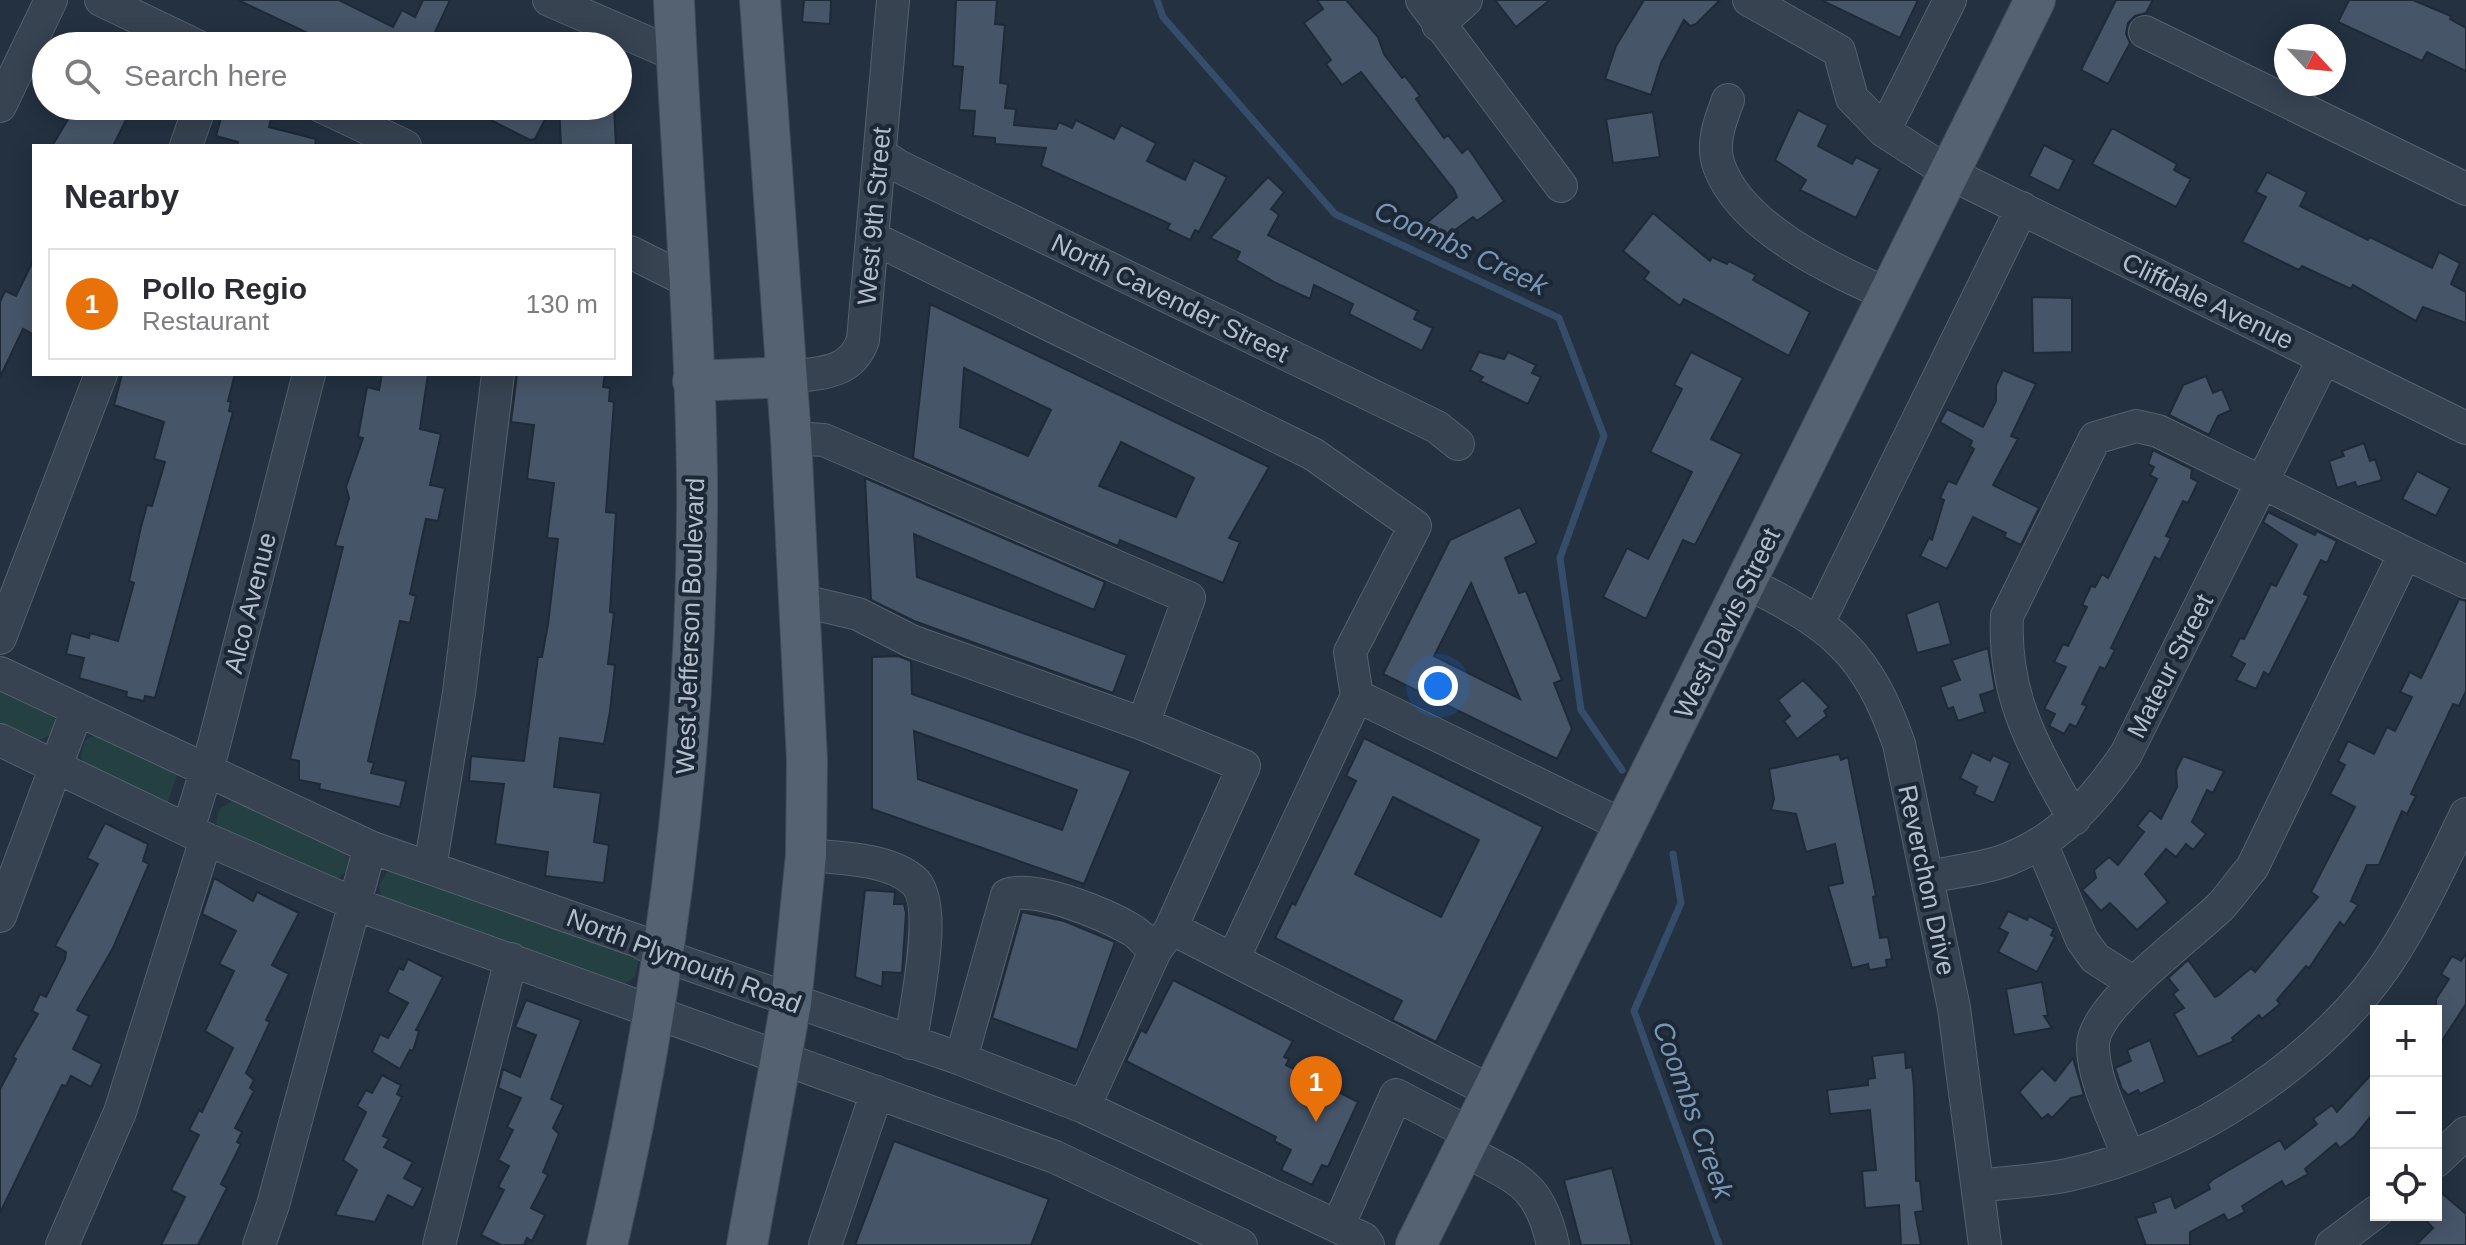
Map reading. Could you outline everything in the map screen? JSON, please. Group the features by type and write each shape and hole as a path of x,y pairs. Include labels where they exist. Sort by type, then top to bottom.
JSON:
{"main road":[{"name":"West Jefferson Boulevard","path":"607,1245 665,956 685,784 692,678 697,478 674,0"},
{"path":"747,1245 791,1003 806,855 807,760 791,438 760,0"},
{"name":"West Davis Street","path":"1416,1245 2035,0"},
{"path":"693,381 786,377"}],"street":[{"path":"36,32 51,0"},
{"path":"101,0 168,32"},
{"path":"549,0 623,32"},
{"name":"West 9th Street","path":"786,377 845,367 858,355 873,238 893,0"},
{"path":"1466,0 1430,12 1561,186"},
{"name":"Cliffdale Avenue","path":"1749,0 1839,51 1852,98 1884,131 1949,173 2466,428"},
{"path":"1884,131 1950,0"},
{"path":"2145,32 2466,189"},
{"path":"632,36 676,55"},
{"path":"0,106 32,39"},
{"path":"1728,100 1717,130 1718,164 1728,185 1757,217 1788,243 1834,270 1889,295"},
{"path":"187,144 195,120"},
{"path":"342,120 369,138 396,144"},
{"name":"North Cavender Street","path":"880,154 898,166 1437,427 1458,444"},
{"path":"1819,621 2022,208"},
{"path":"873,238 1313,454 1415,526 1350,652 1357,696 1234,957"},
{"path":"632,253 688,281"},
{"name":"Mateur Street","path":"1927,877 2005,861 2041,843 2074,819 2100,793 2126,754 2324,358"},
{"path":"0,638 100,376"},
{"name":"Alco Avenue","path":"62,1245 120,1112 197,835 206,770 308,376"},
{"path":"430,868 459,693 498,376"},
{"path":"2074,819 2020,718 2014,694 2007,616 2095,438 2136,426 2158,431 2466,582"},
{"path":"791,438 824,440 1189,598 1143,724"},
{"path":"2128,1156 2096,1067 2093,1041 2106,1017 2134,983 2221,905 2252,868 2405,553"},
{"name":"Reverchon Drive","path":"1747,583 1819,621 1870,675 1885,704 1899,744 1954,1008 1985,1245"},
{"path":"799,600 858,614 911,641 1143,724 1244,766 1084,1107"},
{"name":"North Plymouth Road","path":"0,673 370,847 638,941 665,956 791,1003 961,1059 1084,1107 1338,1226 1364,1239 1368,1245"},
{"path":"1357,696 1626,827"},
{"path":"0,916 77,710"},
{"name":"North Plymouth Road","path":"0,740 197,835 355,904 1055,1157 1241,1245"},
{"path":"1978,1186 2069,1175 2173,1138 2247,1096 2305,1052 2353,1007 2392,956 2466,814"},
{"path":"2041,843 2082,940 2095,958 2134,983"},
{"path":"259,1245 273,1205 370,847"},
{"path":"806,855 846,858 897,870 916,882 923,897 924,964 911,1043"},
{"path":"961,1059 1007,895 1019,890 1046,895 1136,932 1234,957 1492,1092"},
{"path":"439,1245 511,959"},
{"path":"825,1245 877,1092"},
{"path":"1338,1226 1396,1095 1528,1186 1547,1219 1553,1245"},
{"path":"2442,1155 2466,1133"},
{"path":"2332,1245 2370,1216"}],"green space":[{"path":"0,683 54,713 51,735 36,741 0,725"},
{"path":"98,733 179,769 166,807 83,762 81,756 85,740"},
{"path":"235,799 346,849 349,863 346,870 336,880 219,830 216,822 219,809"},
{"path":"388,870 627,948 639,959 635,977 621,986 390,903 381,896 379,885"}],"building":[{"path":"238,0 339,0 393,27 402,10 415,17 423,0 450,0 435,32 305,32"},
{"path":"804,0 831,0 830,24 802,22"},
{"path":"956,0 997,0 995,24 1005,25 1000,83 1008,84 1005,108 1016,109 1014,125 1056,129 1059,122 1072,128 1076,120 1114,139 1121,125 1156,143 1147,161 1185,180 1194,160 1227,177 1199,232 1195,230 1190,240 1167,229 1170,224 1041,166 1046,148 995,144 995,138 973,136 975,111 959,110 963,67 953,66"},
{"path":"1317,0 1346,0 1378,37 1384,54 1402,78 1405,76 1420,96 1416,99 1444,138 1448,135 1462,153 1468,148 1504,201 1477,221 1473,217 1437,243 1423,226 1457,197 1454,190 1361,72 1342,85 1326,64 1331,60 1304,23 1323,9"},
{"path":"1495,0 1550,0 1516,27"},
{"path":"1644,0 1720,0 1696,24 1690,26 1684,20 1661,63 1651,95 1605,79 1616,46"},
{"path":"1821,0 1918,0 1900,38"},
{"path":"2116,0 2153,0 2146,13 2135,16 2128,23 2126,34 2130,43 2108,84 2081,70"},
{"path":"2349,0 2413,0 2451,16 2450,19 2466,28 2466,71 2427,52 2422,61 2338,22"},
{"path":"1798,110 1828,125 1818,146 1852,164 1856,157 1880,169 1856,218 1800,190 1806,180 1775,160"},
{"path":"1653,112 1660,157 1613,163 1606,119"},
{"path":"68,120 126,120 114,144 53,144"},
{"path":"220,120 271,120 269,127 316,139 315,144 238,144 216,136"},
{"path":"491,120 545,120 535,139 530,140"},
{"path":"560,120 615,120 616,144 561,144"},
{"path":"2112,128 2177,164 2174,170 2191,179 2176,207 2092,164"},
{"path":"2044,145 2074,160 2059,191 2029,176"},
{"path":"2267,172 2307,192 2300,206 2368,240 2370,237 2432,268 2439,252 2460,263 2451,284 2466,292 2466,323 2423,307 2416,321 2353,285 2351,289 2302,266 2299,270 2242,242 2266,197 2256,192"},
{"path":"1268,177 1284,192 1271,209 1279,215 1268,235 1418,311 1414,319 1433,328 1422,351 1349,314 1353,304 1314,285 1310,299 1236,260 1240,252 1210,238"},
{"path":"1653,213 1710,261 1712,257 1727,264 1729,261 1756,275 1753,280 1810,312 1789,356 1684,299 1680,306 1644,279 1649,272 1623,251"},
{"path":"32,263 32,334 23,329 0,377 0,302 5,291 16,296"},
{"path":"2032,297 2072,298 2072,352 2033,353"},
{"path":"930,304 1269,467 1229,538 1240,542 1223,583 1120,540 1118,546 913,458","holes":["964,368 1051,410 1028,456 960,427","1121,442 1194,478 1176,517 1099,486"]},
{"path":"1479,352 1504,359 1508,352 1536,365 1532,373 1541,377 1528,404 1480,381 1483,377 1470,370"},
{"path":"1691,352 1743,378 1711,439 1742,454 1695,545 1683,540 1646,619 1603,597 1627,548 1648,559 1692,472 1650,452 1682,389 1674,385"},
{"path":"2003,370 2036,384 2011,436 2018,439 1993,485 2039,508 2021,545 2004,537 2006,533 1973,517 1947,569 1920,556 1929,538 1932,540 1944,500 1940,498 1948,481 1956,484 1974,449 1970,446 1972,441 1940,422 1947,409 1983,427 1996,401 1996,385"},
{"path":"121,376 234,376 228,401 231,402 229,411 233,412 155,698 145,696 144,701 126,697 127,692 79,678 84,658 66,654 71,633 89,638 90,633 118,641 134,583 129,581 141,527 147,505 152,506 165,462 154,459 164,422 114,405"},
{"path":"382,376 428,376 420,429 441,434 430,485 445,488 438,521 426,519 410,594 416,596 410,623 400,621 368,761 374,763 371,773 406,781 400,807 319,789 320,784 299,780 299,761 290,759 343,547 335,546 349,498 346,487 363,438 358,437 367,387 379,390"},
{"path":"517,376 605,376 603,387 610,388 609,401 614,402 606,512 616,513 610,612 614,613 608,664 615,665 610,711 604,744 560,738 554,787 601,793 594,842 609,845 604,883 545,876 548,852 495,844 504,784 469,781 471,756 524,761 538,657 542,657 548,624 558,539 547,538 554,483 527,479 534,425 511,422"},
{"path":"2206,376 2213,393 2222,389 2231,410 2218,416 2209,435 2169,415 2183,385"},
{"path":"2364,443 2370,461 2375,459 2382,480 2357,487 2355,482 2337,488 2329,461 2344,456 2342,451"},
{"path":"2153,450 2192,469 2191,478 2198,482 2188,503 2183,501 2166,536 2171,538 2160,560 2155,557 2111,648 2115,650 2105,669 2100,667 2082,704 2087,706 2076,727 2070,724 2064,734 2049,726 2055,714 2044,709 2066,667 2054,662 2063,644 2068,646 2087,607 2082,605 2091,586 2095,587 2102,574 2108,578 2157,479 2150,475 2154,467 2148,464"},
{"path":"2417,471 2450,488 2436,516 2402,499"},
{"path":"865,478 1105,582 1094,610 914,534 917,577 1127,655 1113,693 914,621 871,600"},
{"path":"1520,507 1537,543 1505,558 1519,593 1526,591 1562,680 1554,683 1572,729 1557,759 1383,674 1450,540","holes":["1471,583 1520,699 1434,656"]},
{"path":"2268,512 2315,535 2317,531 2337,541 2327,563 2321,560 2304,594 2309,596 2269,675 2264,672 2256,689 2236,680 2245,664 2231,656 2240,638 2244,639 2271,584 2276,586 2297,545 2263,522"},
{"path":"2459,599 2466,601 2466,691 2459,706 2453,704 2411,794 2416,796 2407,814 2402,811 2379,865 2367,865 2351,901 2358,905 2344,926 2340,922 2309,968 2306,966 2277,1000 2280,1004 2262,1019 2259,1015 2232,1038 2234,1041 2198,1057 2174,1014 2184,1008 2173,994 2178,990 2168,978 2188,960 2215,997 2219,995 2251,968 2255,972 2318,897 2311,892 2355,807 2330,794 2345,765 2338,761 2348,741 2374,754 2387,727 2395,731 2412,697 2400,692 2410,672 2421,678"},
{"path":"1939,601 1951,644 1917,653 1906,614"},
{"path":"1988,648 1995,690 1980,695 1985,712 1958,721 1953,707 1948,709 1940,687 1960,680 1952,660"},
{"path":"898,656 911,661 912,694 1131,771 1084,884 872,809 872,657","holes":["914,731 1077,790 1062,830 918,779"]},
{"path":"1803,680 1829,707 1824,711 1827,716 1797,739 1784,721 1790,716 1778,700"},
{"path":"1364,738 1543,827 1436,1042 1392,1020 1402,1001 1275,938 1292,903 1295,905 1356,781 1346,776","holes":["1393,797 1479,840 1441,917 1355,874"]},
{"path":"1972,752 1990,761 1993,755 2010,763 1994,803 1974,794 1977,787 1960,778"},
{"path":"1839,754 1841,760 1848,757 1876,896 1873,897 1880,938 1888,937 1892,959 1886,960 1887,967 1869,970 1868,964 1852,968 1828,886 1843,883 1835,844 1806,852 1796,814 1771,810 1774,799 1769,769"},
{"path":"2183,756 2224,771 2213,793 2207,790 2192,822 2206,834 2193,850 2186,844 2176,857 2166,849 2145,874 2168,902 2137,930 2110,903 2101,911 2082,890 2096,878 2094,870 2109,857 2118,865 2144,832 2137,826 2150,810 2161,819 2177,787 2176,770"},
{"path":"105,823 148,844 143,861 149,864 113,948 77,1010 89,1016 73,1049 102,1064 91,1087 71,1076 66,1086 62,1085 0,1213 0,1089 16,1059 13,1057 38,1014 32,1011 40,994 46,997 65,959 66,952 55,946 98,864 87,858"},
{"path":"214,878 253,901 257,892 299,913 272,965 289,974 266,1020 270,1022 246,1073 254,1080 250,1088 254,1091 235,1128 242,1132 237,1142 241,1144 221,1184 227,1188 198,1245 161,1245 185,1197 171,1190 199,1135 189,1130 199,1110 202,1112 233,1048 205,1031 234,971 219,964 236,931 202,914"},
{"path":"865,890 895,892 894,904 904,904 906,913 902,973 883,972 882,987 855,977"},
{"path":"2008,911 2027,920 2029,916 2054,929 2051,935 2055,937 2037,972 1998,952 2008,933 1999,928"},
{"path":"1022,912 1064,921 1115,942 1077,1050 992,1018"},
{"path":"2466,953 2466,1004 2442,1041 2442,1005 2436,1005 2436,999 2449,979 2441,974 2452,956 2461,961"},
{"path":"408,959 443,977 416,1030 419,1031 413,1051 410,1050 400,1069 372,1052 380,1034 388,1038 408,1003 387,992 399,968 403,970"},
{"path":"1173,980 1293,1041 1284,1057 1289,1059 1286,1065 1358,1102 1328,1167 1322,1165 1312,1185 1281,1170 1291,1150 1274,1141 1276,1137 1126,1061 1141,1030 1146,1033"},
{"path":"2042,982 2048,1016 2044,1016 2052,1028 2014,1035 2006,989"},
{"path":"526,1000 581,1020 551,1099 564,1105 553,1128 559,1134 543,1172 548,1175 531,1208 545,1215 532,1241 527,1238 524,1245 501,1245 481,1235 504,1190 498,1187 509,1166 498,1160 513,1130 507,1127 521,1098 498,1088 503,1069 520,1077 536,1035 515,1027"},
{"path":"2150,1040 2165,1082 2140,1094 2138,1090 2128,1095 2122,1089 2115,1068 2131,1061 2127,1050"},
{"path":"1905,1052 1906,1068 1912,1067 1914,1088 1916,1181 1920,1181 1923,1211 1915,1212 1921,1245 1901,1245 1899,1205 1865,1208 1862,1171 1876,1170 1870,1110 1830,1114 1827,1090 1868,1085 1868,1079 1875,1078 1872,1056"},
{"path":"2073,1058 2084,1095 2071,1098 2052,1118 2048,1114 2042,1119 2019,1092 2042,1068 2055,1081"},
{"path":"382,1075 401,1085 397,1094 402,1097 383,1136 389,1139 384,1147 413,1162 404,1178 423,1188 413,1208 388,1195 375,1222 335,1215 357,1170 343,1160 366,1112 357,1106 366,1090 372,1093"},
{"path":"2370,1076 2370,1117 2340,1148 2336,1143 2305,1169 2308,1174 2285,1187 2282,1181 2242,1206 2245,1212 2228,1221 2224,1214 2190,1232 2190,1245 2146,1245 2136,1218 2156,1212 2153,1203 2171,1196 2175,1208 2210,1189 2208,1184 2212,1180 2280,1140 2285,1149 2317,1124 2313,1119 2332,1105 2337,1112"},
{"path":"894,1141 1049,1199 1031,1245 855,1245"},
{"path":"1612,1168 1632,1245 1581,1245 1564,1180"},
{"path":"2442,1193 2466,1214 2466,1245 2416,1245 2433,1228 2427,1221 2442,1221"}],"waterway":[{"name":"Coombs Creek","path":"1157,0 1163,17 1335,214 1559,318 1604,436 1560,558 1581,710 1622,770"},
{"name":"Coombs Creek","path":"1673,854 1681,903 1634,1011 1719,1245"}],"place":[{"name":"Pollo Regio","path":"1316,1122"}]}
